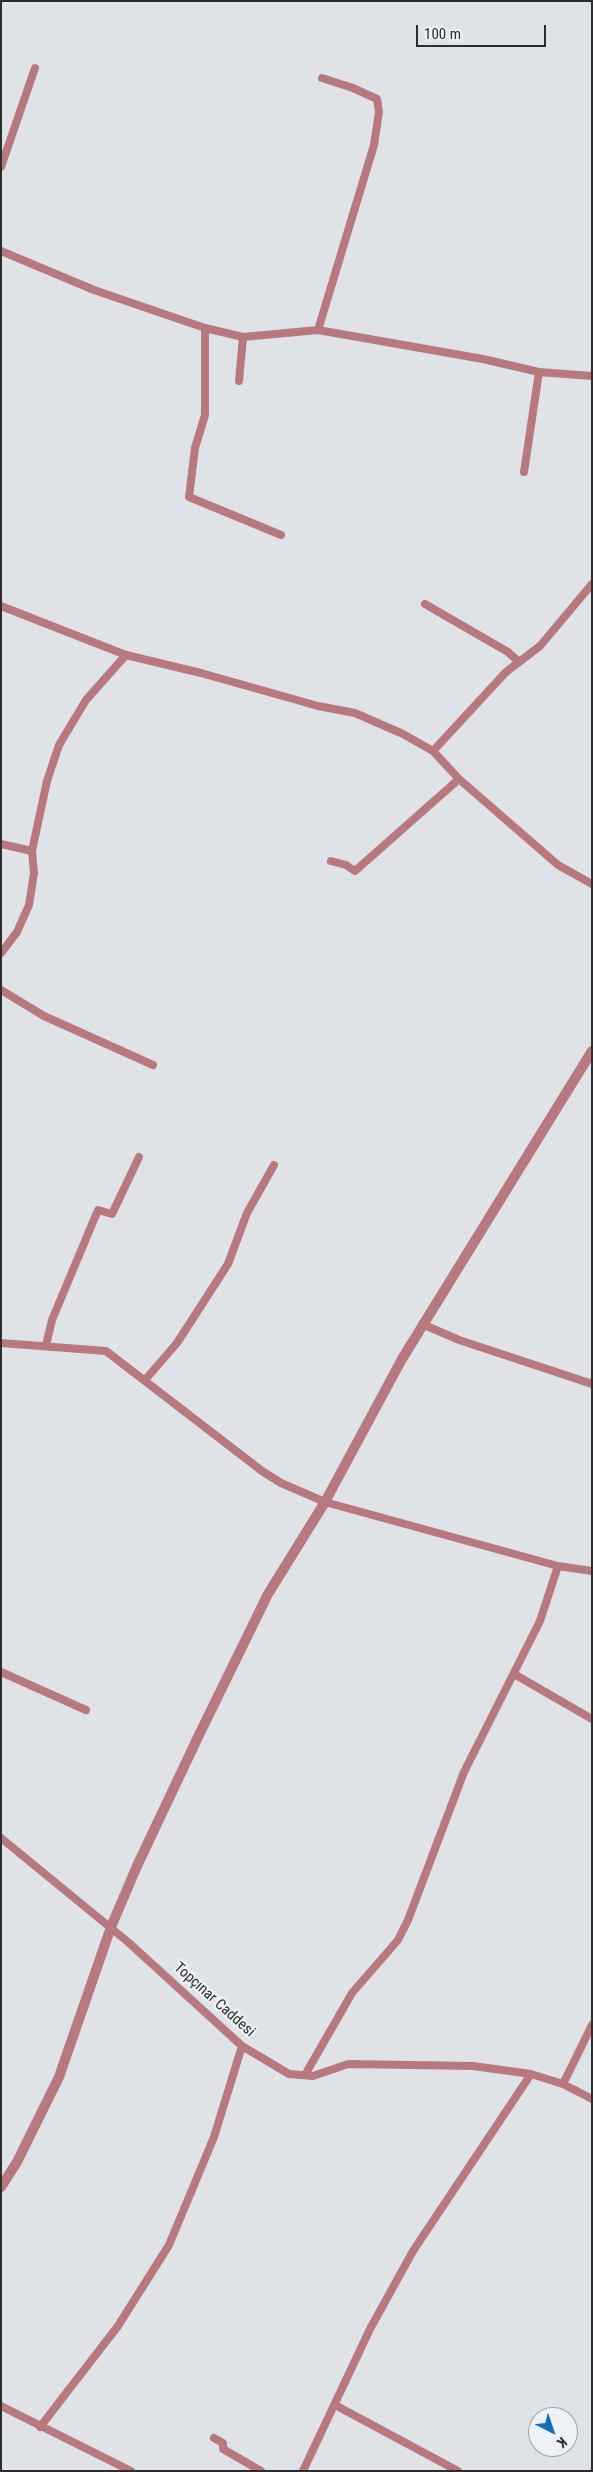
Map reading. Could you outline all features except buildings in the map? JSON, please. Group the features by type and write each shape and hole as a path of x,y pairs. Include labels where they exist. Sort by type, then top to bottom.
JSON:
{"street":[{"path":"1,167 35,68"},
{"path":"318,330 374,145 379,112 376,99 353,88 322,78"},
{"path":"1,251 94,290 205,328 243,337 318,330 483,359 539,372 592,376"},
{"path":"205,328 205,415 195,448 189,496 280,535"},
{"path":"239,382 243,337"},
{"path":"524,472 539,372"},
{"path":"433,751 519,662 540,646 592,584"},
{"path":"425,604 508,652 519,662"},
{"path":"1,606 126,655 201,672 318,706 355,712 403,734 433,751 459,779 558,865 592,884"},
{"path":"1,954 17,932 29,905 34,873 32,851 47,781 60,745 86,700 126,655"},
{"path":"331,861 346,865 355,871 459,779"},
{"path":"1,844 32,851"},
{"path":"1,990 44,1016 153,1065"},
{"path":"1,2187 17,2162 59,2077 111,1927 194,1745 264,1603 325,1502 422,1324 592,1051"},
{"path":"46,1345 52,1320 98,1210 112,1214 139,1157"},
{"path":"145,1380 177,1343 220,1278 228,1264 247,1213 274,1165"},
{"path":"422,1324 460,1340 592,1384"},
{"path":"1,1343 106,1351 262,1471 281,1483 325,1502 558,1566 592,1571"},
{"path":"305,2076 352,1993 398,1940 408,1920 464,1772 540,1622 558,1566"},
{"path":"1,1672 86,1710"},
{"path":"514,1674 592,1719"},
{"name":"Topçınar Caddesi","path":"1,1838 111,1927 242,2046 289,2074 313,2076 348,2064 473,2066 531,2074 563,2084 592,2099"},
{"path":"563,2084 592,2025"},
{"path":"40,2427 118,2326 169,2246 214,2137 242,2046"},
{"path":"303,2471 370,2329 413,2251 531,2074"},
{"path":"335,2405 458,2471"},
{"path":"1,2406 131,2471"},
{"path":"214,2438 223,2443 223,2449 261,2471"}]}
